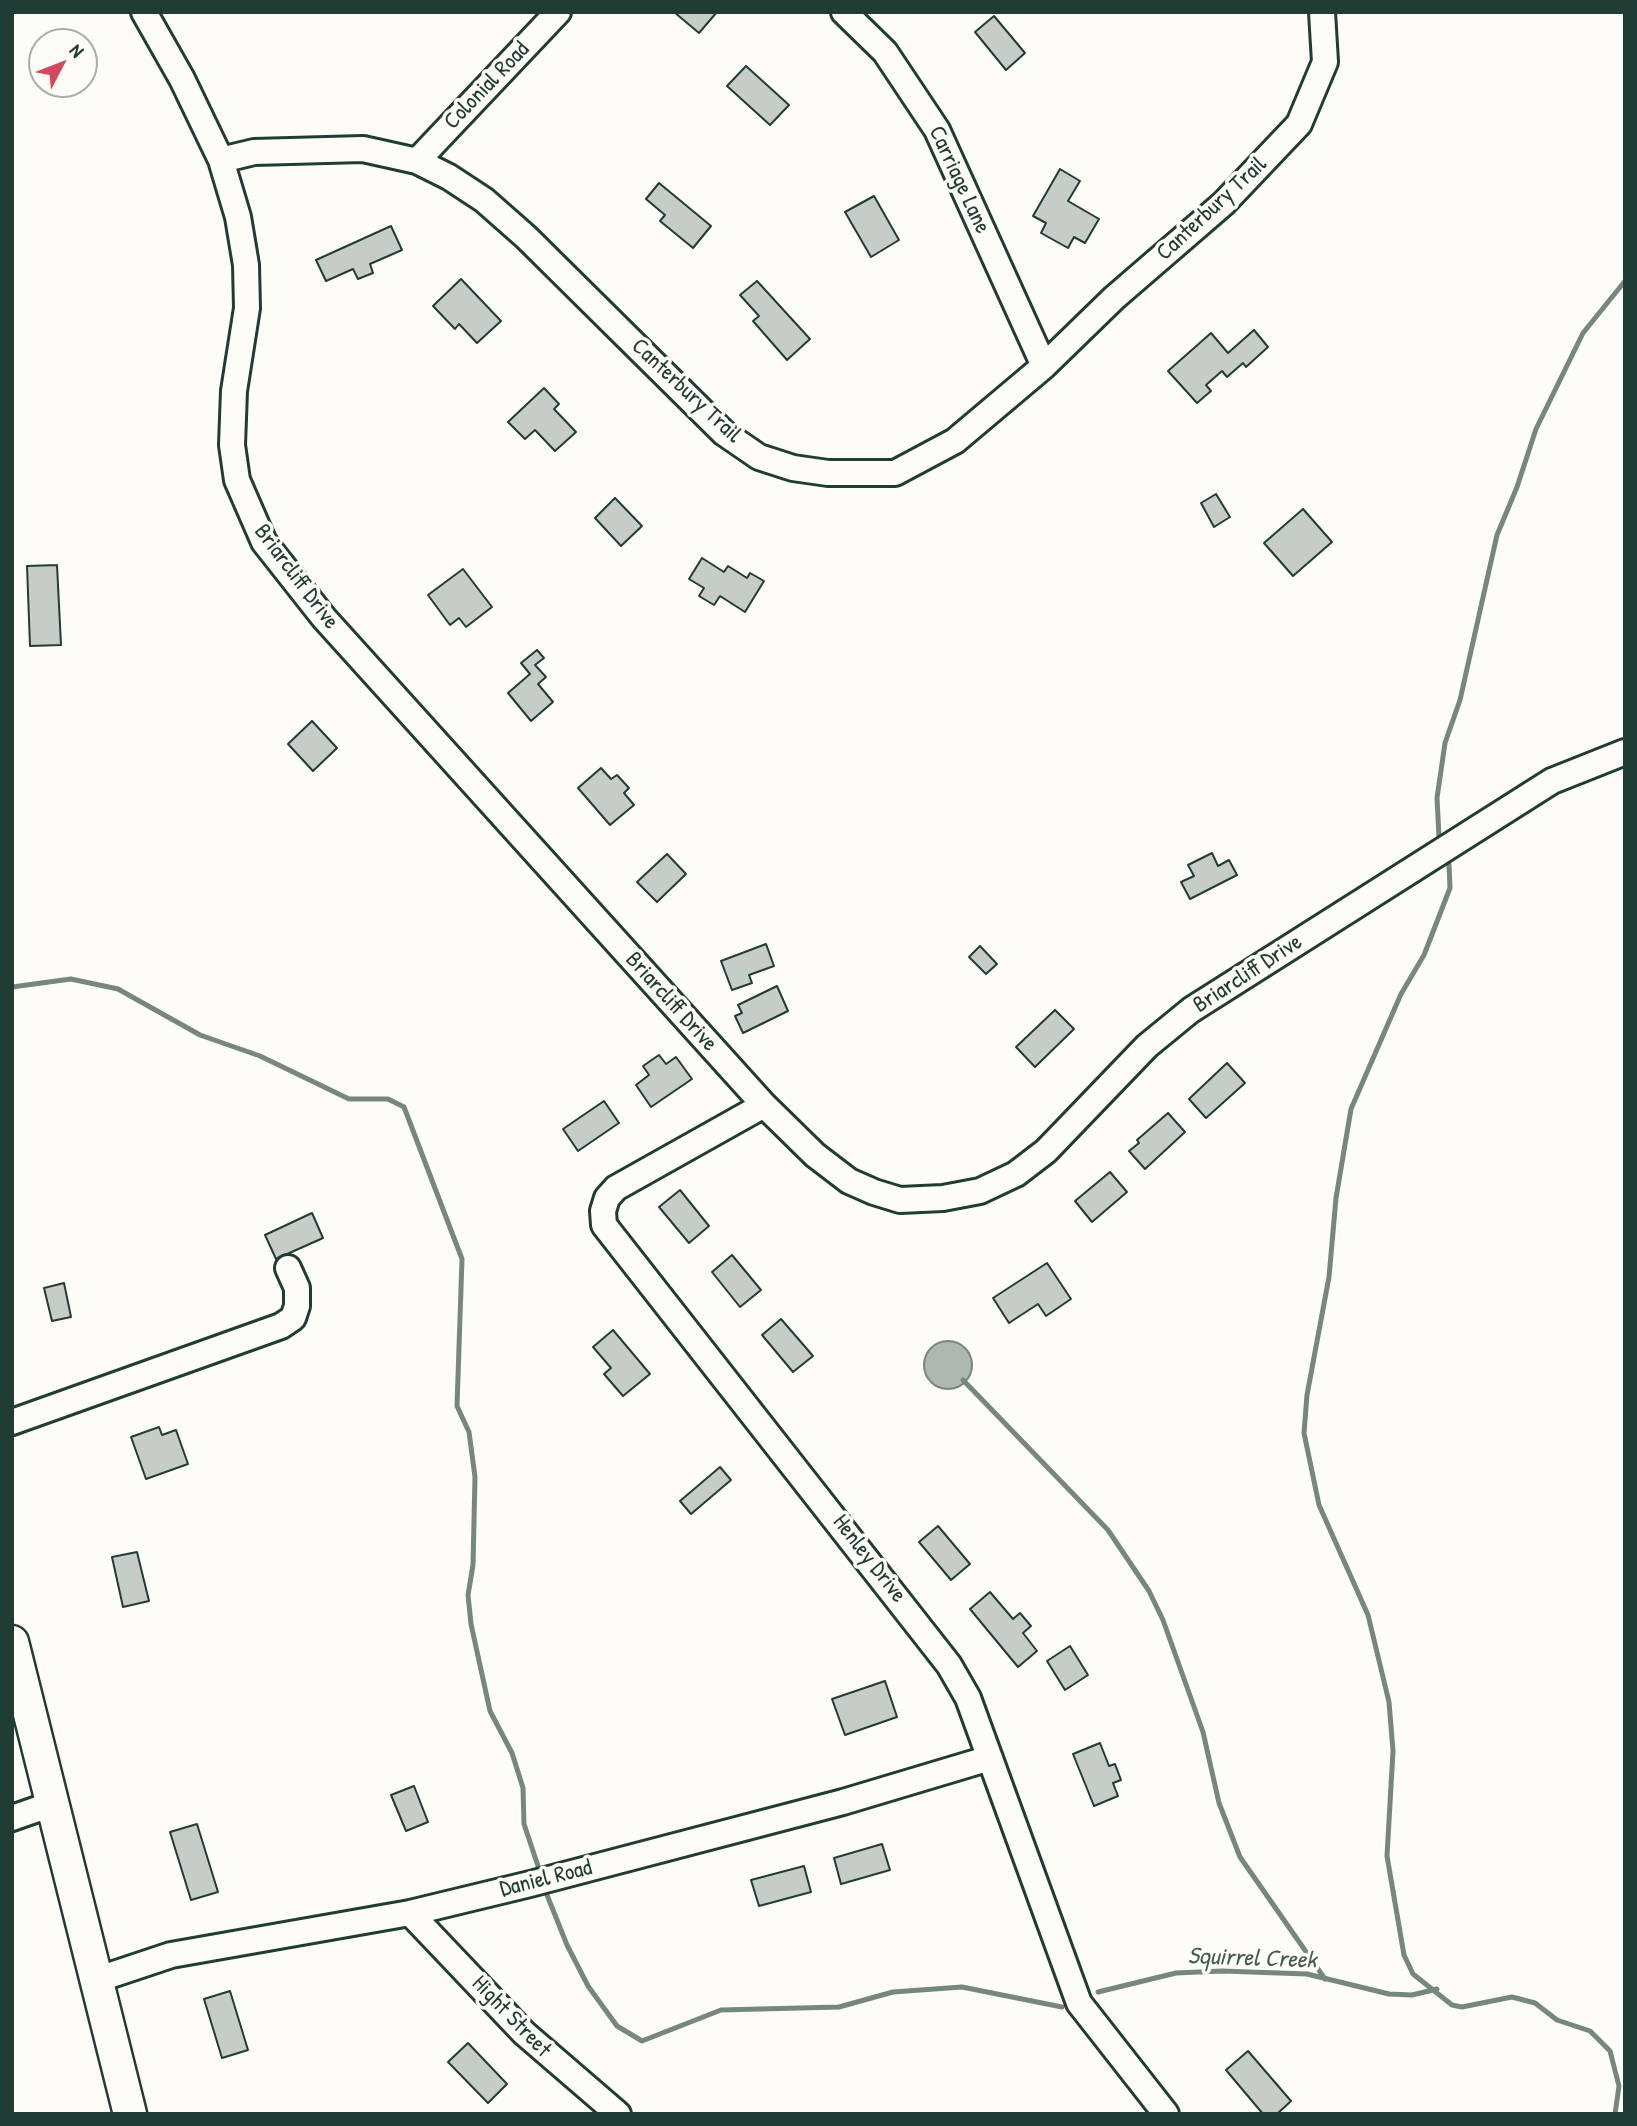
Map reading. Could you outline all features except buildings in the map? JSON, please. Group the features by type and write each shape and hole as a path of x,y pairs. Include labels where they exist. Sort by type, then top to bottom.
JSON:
{"main road":[{"path":"12,1642 17,1679 52,1804 130,2114"}],"street":[{"name":"Briarcliff Drive","path":"144,12 182,79 222,160 238,218 246,265 247,309 234,391 232,445 237,480 264,542 324,618 764,1105 815,1155 849,1181 900,1200 943,1198 980,1191 1016,1174 1046,1151 1147,1046 1191,1010 1552,781 1625,752"},
{"name":"Colonial Road","path":"416,161 558,12"},
{"name":"Carriage Lane","path":"844,12 885,52 937,130 1045,366"},
{"name":"Canterbury Trail","path":"222,160 254,152 363,149 416,161 472,192 526,237 724,433 759,457 793,468 828,473 895,473 956,441 1045,366 1114,299 1224,203 1299,124 1325,62 1322,12"},
{"name":"Henley Drive","path":"764,1105 616,1188 607,1198 603,1211 604,1225 949,1665 968,1698 1079,2003 1166,2114"},
{"path":"12,1422 281,1326 293,1318 298,1306 296,1289 288,1268"},
{"name":"Daniel Road","path":"96,1980 171,1955 410,1913 843,1802 990,1758"},
{"path":"12,1818 52,1804"},
{"name":"Hight Street","path":"410,1913 524,2033 618,2114"}],"shaded area":[{"path":"948,1341 965,1348 972,1365 965,1382 948,1389 931,1382 924,1365 931,1348"}],"waterway":[{"path":"1439,837 1437,798 1445,743 1460,700 1497,535 1517,487 1536,429 1583,333 1625,281"},
{"path":"1449,864 1450,888 1424,955 1401,994 1351,1109 1336,1198 1329,1277 1307,1395 1304,1433 1319,1505 1368,1615 1389,1702 1393,1751 1387,1856 1404,1955 1413,1974 1452,2005 1462,2007 1512,1997 1535,2003 1557,2020 1590,2031 1610,2051 1619,2086 1615,2114"},
{"path":"12,987 71,979 118,989 200,1035 260,1056 349,1099 388,1099 404,1107 462,1259 457,1406 469,1432 475,1477 473,1565 468,1595 471,1624 490,1711 512,1753 523,1788 524,1824 538,1866"},
{"path":"963,1380 1108,1530 1149,1591 1163,1620 1203,1732 1219,1803 1240,1857 1325,1979"},
{"name":"Squirrel Creek","path":"547,1895 567,1945 588,1986 617,2026 642,2041 721,2010 839,2007 893,1992 962,1987 1062,2007"},
{"name":"Squirrel Creek","path":"1098,1992 1176,1973 1222,1971 1307,1974 1389,1994 1412,1995 1437,1989"}]}
